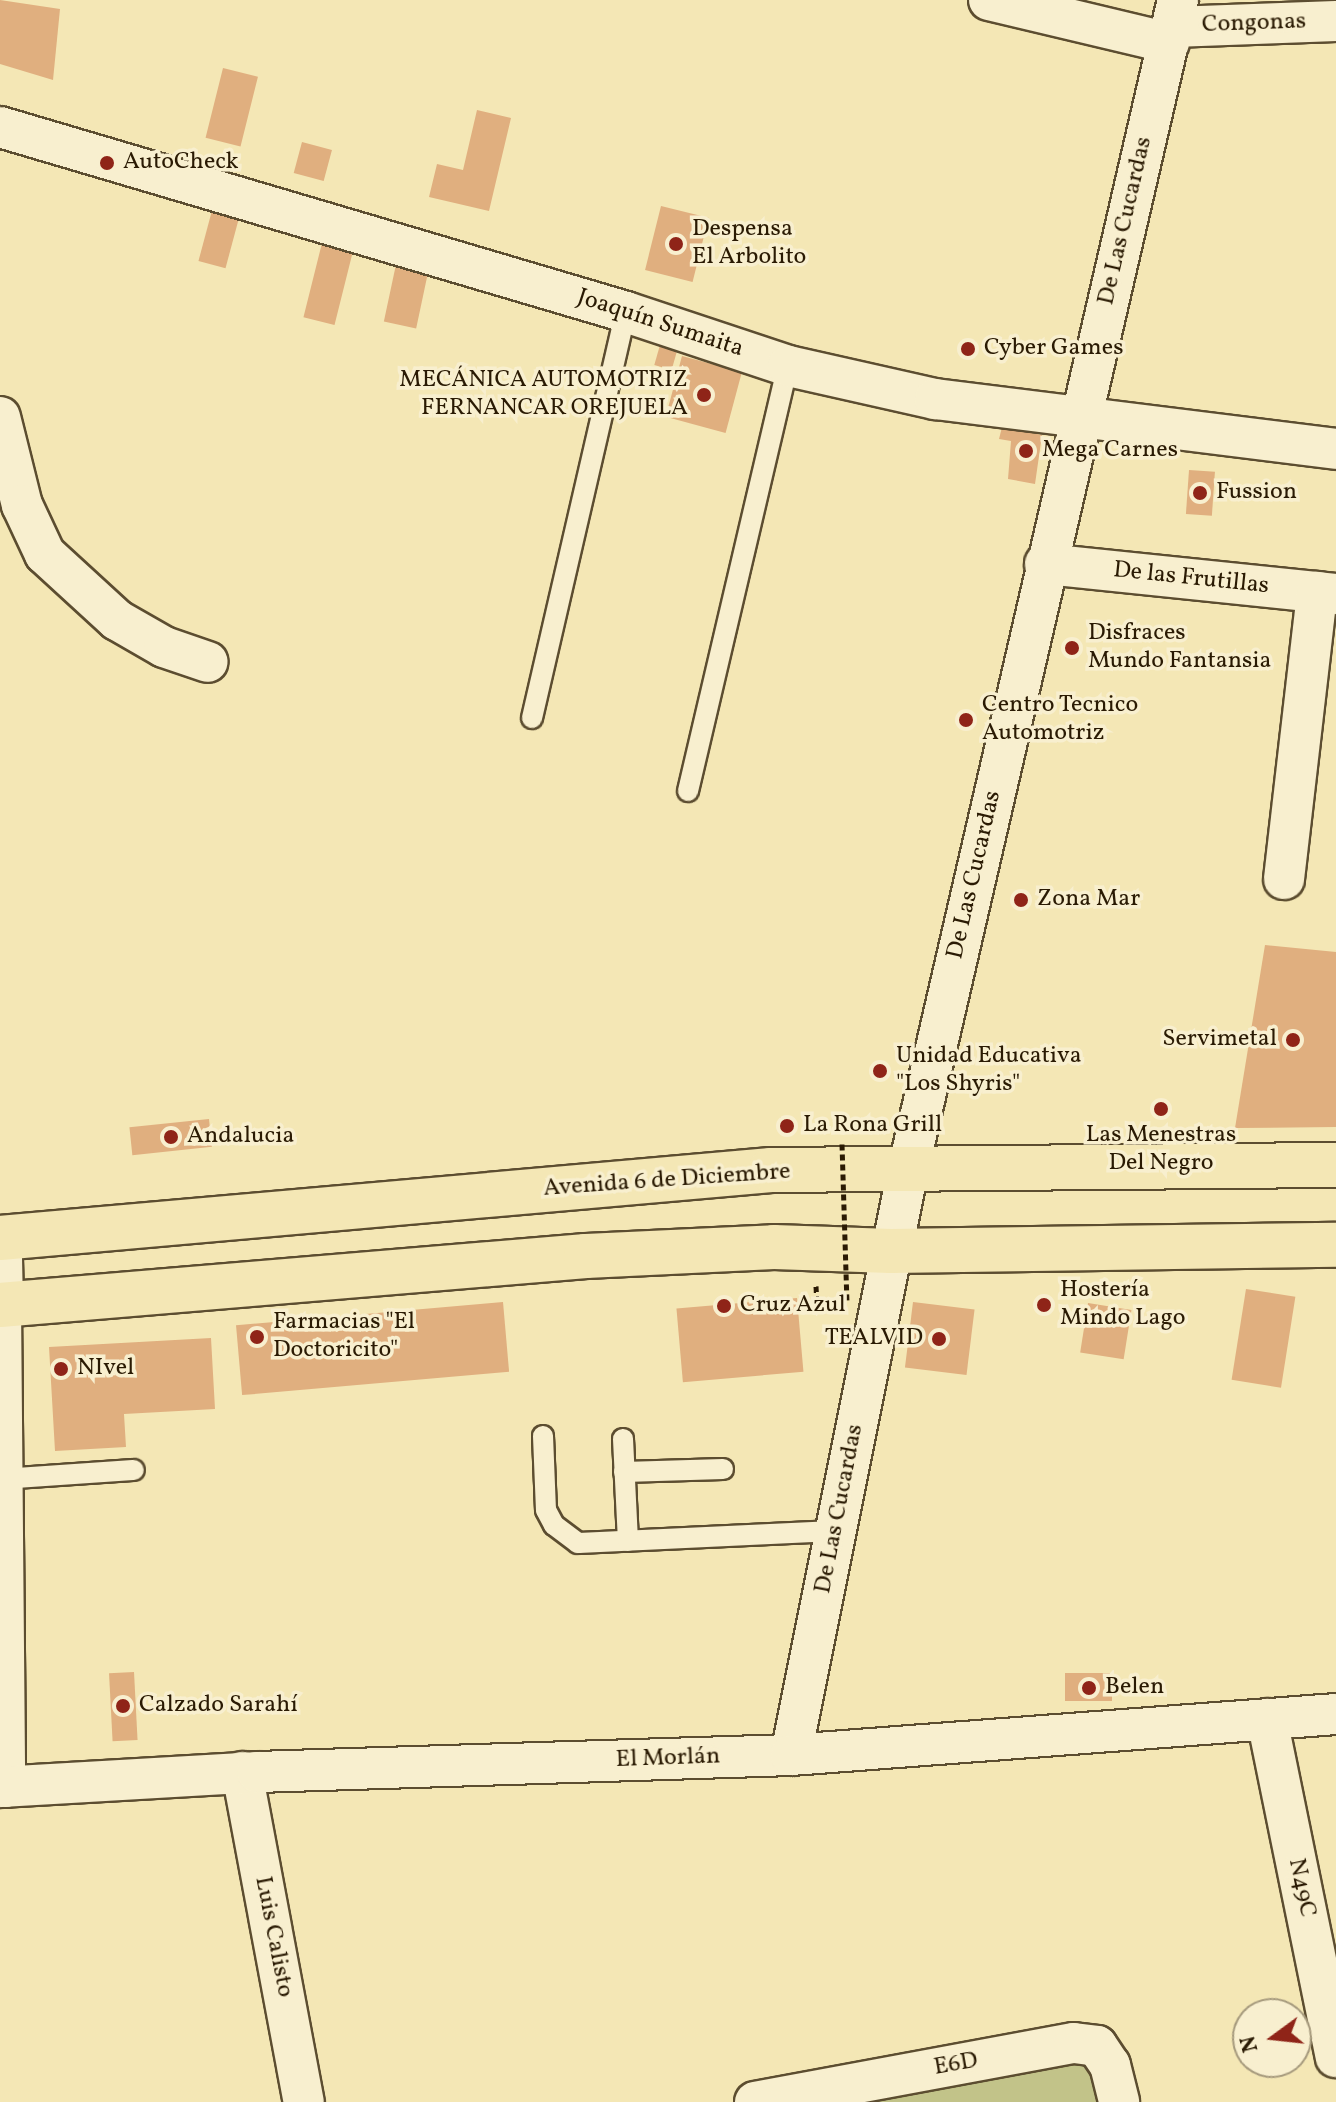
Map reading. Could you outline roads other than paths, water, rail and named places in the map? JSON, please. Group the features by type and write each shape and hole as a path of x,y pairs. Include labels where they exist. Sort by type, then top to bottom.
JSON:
{"main road":[{"name":"Avenida 6 de Diciembre","path":"0,1238 771,1170 1336,1165"},
{"path":"0,1305 586,1256 774,1247 891,1251 1336,1245"}],"street":[{"name":"Congonas","path":"989,0 1173,23 1336,21"},
{"name":"De Las Cucardas","path":"791,1755 908,1170 1078,421 1173,23"},
{"name":"Joaquín Sumaita","path":"0,127 626,312 788,366 935,399 1078,421 1336,449"},
{"path":"0,417 22,505 45,554 117,620 164,647 208,662"},
{"name":"De las Frutillas","path":"1045,564 1327,593"},
{"path":"1284,879 1327,593"},
{"path":"0,1258 3,1787"},
{"name":"El Morlán","path":"3,1787 242,1772 791,1755 1336,1714"},
{"name":"N49C","path":"1267,1719 1336,2057"},
{"name":"Luis Calisto","path":"242,1772 304,2102"},
{"name":"E6D","path":"755,2102 1074,2043 1097,2046 1110,2065 1119,2102"}],"lane":[{"path":"532,718 626,312"},
{"path":"688,791 788,366"},
{"path":"543,1436 546,1510 554,1525 578,1543 835,1531"},
{"path":"623,1439 628,1541"},
{"path":"624,1472 723,1469"},
{"path":"2,1479 134,1470"}],"place":[{"name":"AutoCheck","path":"107,163"},
{"name":"Despensa El Arbolito","path":"676,244"},
{"name":"Cyber Games","path":"968,349"},
{"name":"MECÁNICA AUTOMOTRIZ FERNANCAR OREJUELA","path":"704,395"},
{"name":"Mega Carnes","path":"1026,451"},
{"name":"Fussion","path":"1200,493"},
{"name":"Disfraces Mundo Fantansia","path":"1072,648"},
{"name":"Centro Tecnico Automotriz","path":"966,720"},
{"name":"Zona Mar","path":"1021,900"},
{"name":"Servimetal","path":"1293,1040"},
{"name":"Unidad Educativa \"Los Shyris\"","path":"880,1071"},
{"name":"Las Menestras Del Negro","path":"1161,1109"},
{"name":"La Rona Grill","path":"787,1126"},
{"name":"Andalucia","path":"171,1137"},
{"name":"Hostería Mindo Lago","path":"1044,1305"},
{"name":"Cruz Azul","path":"724,1306"},
{"name":"Farmacias \"El Doctoricito\"","path":"257,1337"},
{"name":"TEALVID","path":"939,1339"},
{"name":"NIvel","path":"61,1369"},
{"name":"Belen","path":"1089,1688"},
{"name":"Calzado Sarahí","path":"123,1706"}]}
